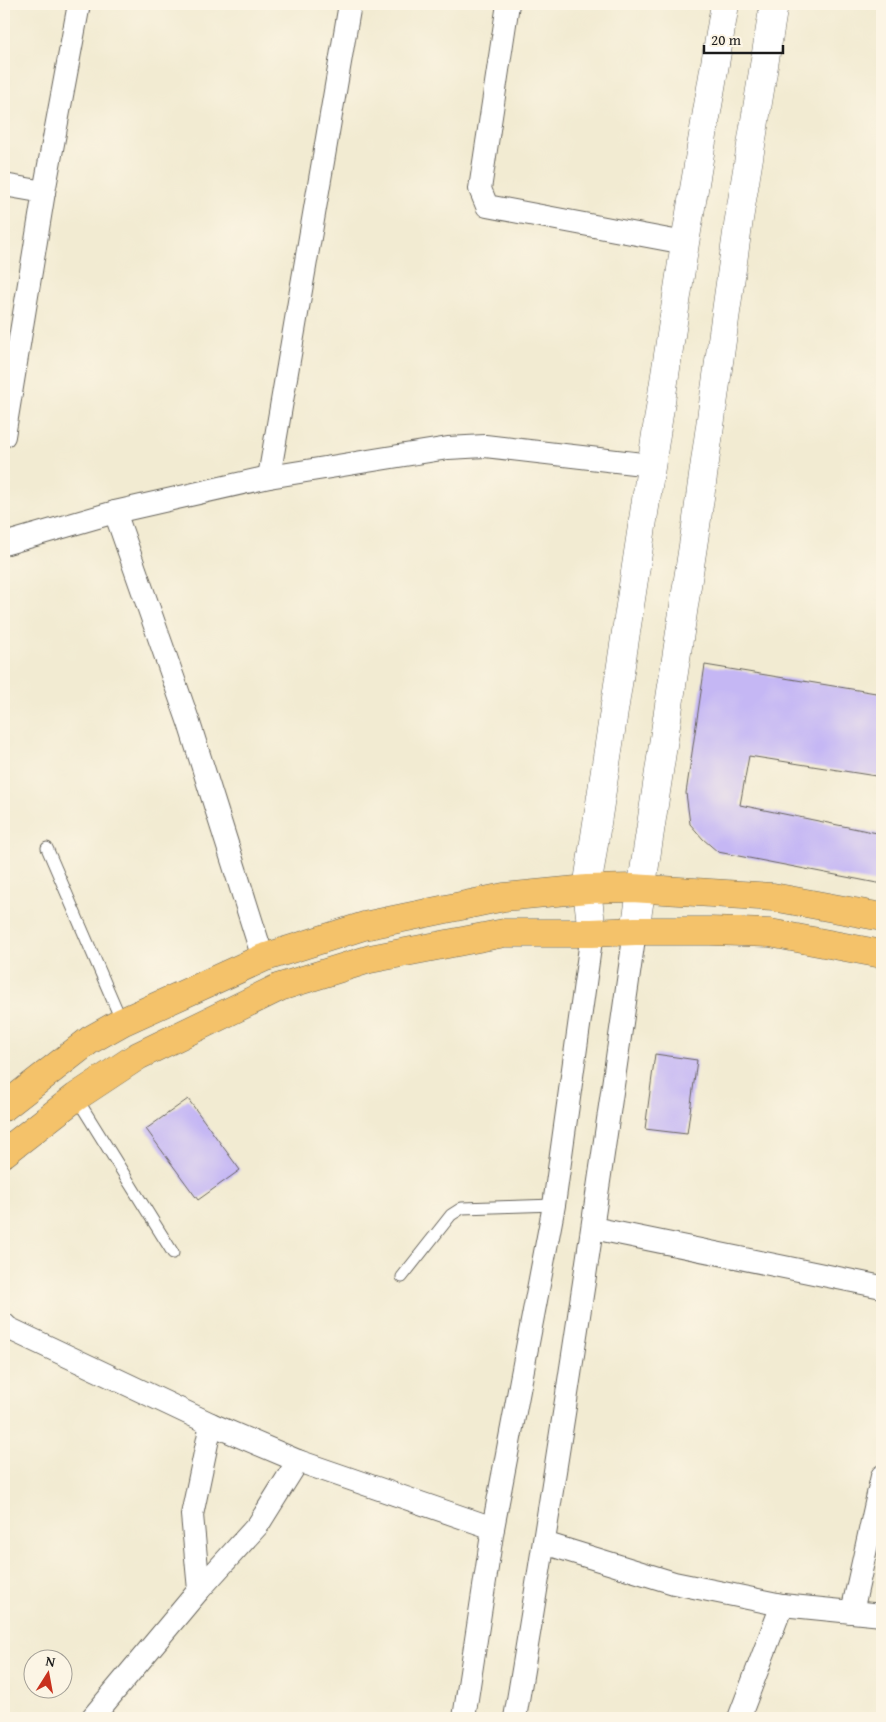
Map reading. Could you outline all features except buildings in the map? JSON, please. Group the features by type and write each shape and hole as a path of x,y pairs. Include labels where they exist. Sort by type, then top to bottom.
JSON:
{"main road":[{"path":"4,1107 90,1040 122,1022 263,958 364,926 504,897 588,889 641,888 773,897 882,917"},
{"path":"4,1153 76,1097 138,1056 280,987 370,959 504,932 592,933 710,930 770,933 882,954"}],"street":[{"path":"4,436 44,192 78,4"},
{"path":"270,476 350,4"},
{"path":"508,4 480,189 487,206 685,243"},
{"path":"464,1718 493,1528 554,1205 592,933 588,889 685,243 725,4"},
{"path":"516,1718 593,1228 739,219 774,4"},
{"path":"4,185 44,192"},
{"path":"4,544 115,512 270,476 448,448 486,446 651,465"},
{"path":"115,512 189,723 263,958"},
{"path":"593,1228 882,1287"},
{"path":"5,1329 211,1424 298,1461 493,1528"},
{"path":"199,1590 192,1516 211,1424"},
{"path":"92,1718 199,1590 258,1525 298,1461"},
{"path":"852,1612 882,1476"},
{"path":"544,1543 674,1583 782,1605 882,1615"},
{"path":"739,1718 782,1605"}],"lane":[{"path":"47,848 122,1022"},
{"path":"76,1097 173,1253"},
{"path":"402,1277 451,1215 462,1208 554,1205"}]}
